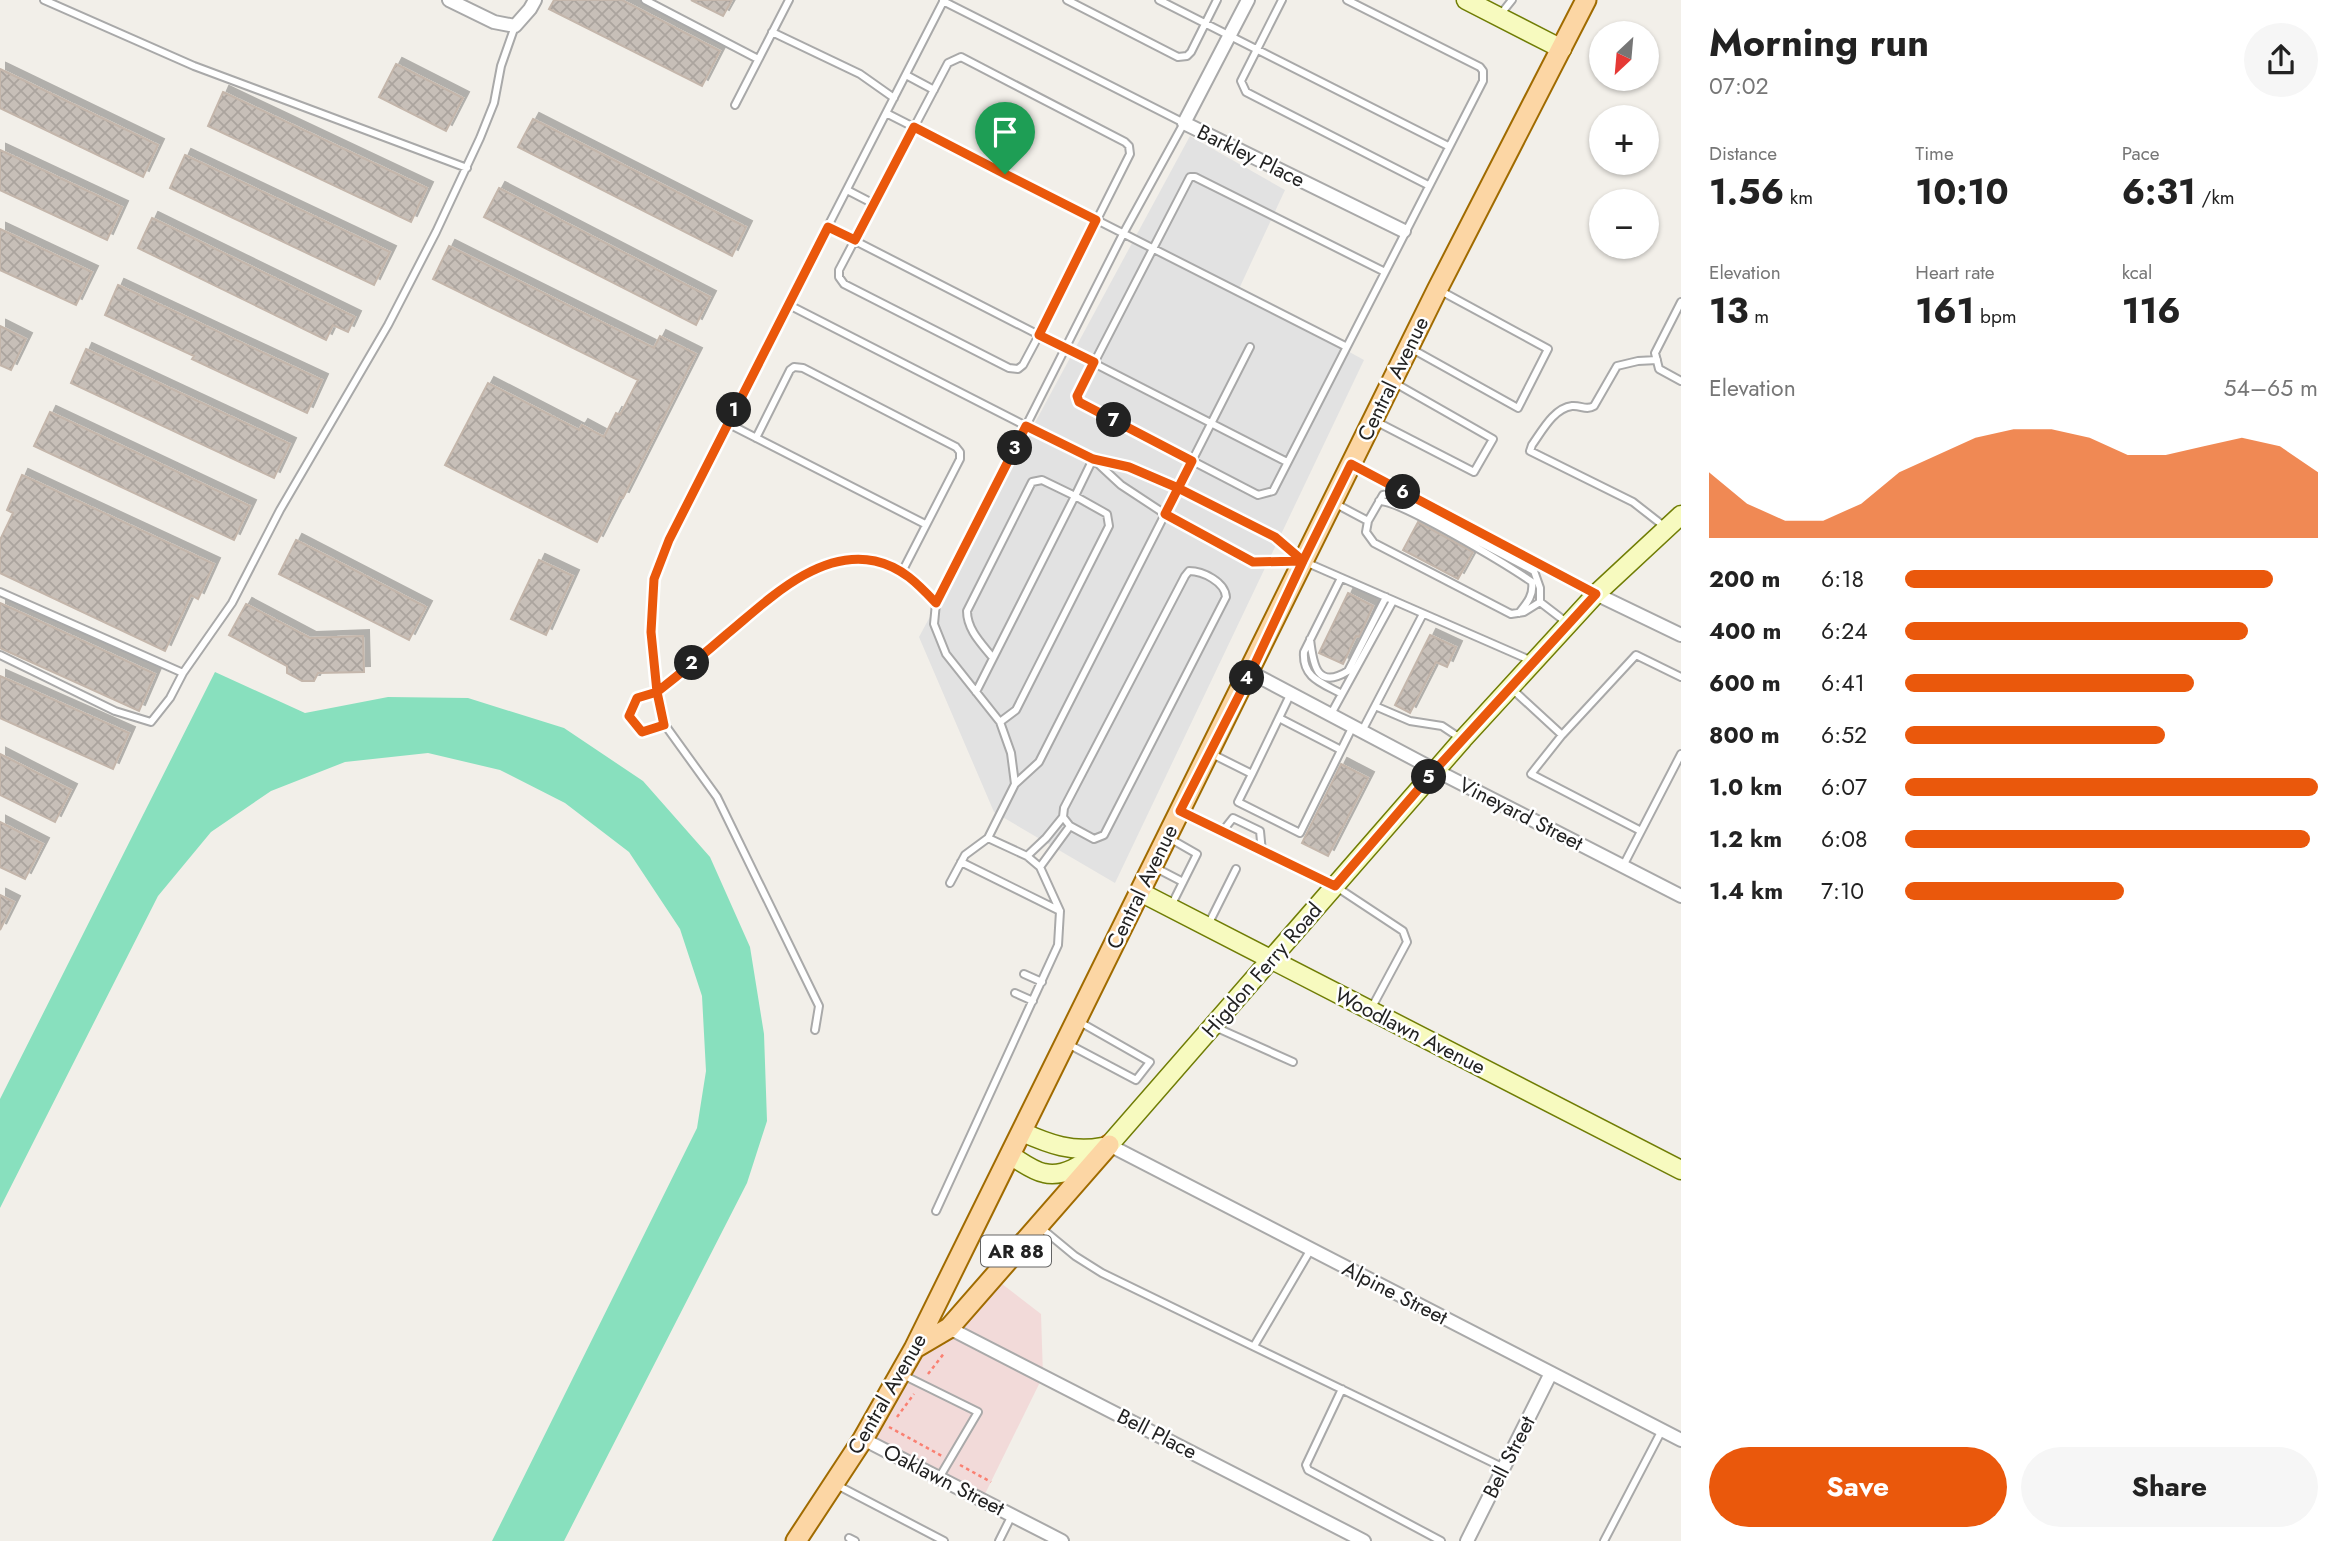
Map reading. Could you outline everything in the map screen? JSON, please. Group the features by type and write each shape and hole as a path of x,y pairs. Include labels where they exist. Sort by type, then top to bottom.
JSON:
{"main road":[{"path":"1466,0 1562,49"},
{"name":"Central Avenue","path":"796,1541 863,1439 915,1349 1251,672 1437,289 1586,0"},
{"name":"Higdon Ferry Road","path":"1010,1155 1044,1173 1059,1173 1076,1168 1109,1145 1463,739 1596,594 1681,514"},
{"name":"Woodlawn Avenue","path":"1140,892 1681,1170"},
{"path":"1022,1132 1059,1147 1084,1151 1109,1145"},
{"name":"AR 88","path":"915,1349 954,1330 1038,1226 1109,1145"}],"street":[{"path":"449,0 494,22 515,26 535,0"},
{"name":"Barkley Place","path":"1248,0 1184,123 1404,231"},
{"path":"1596,594 1681,635"},
{"name":"Vineyard Street","path":"1251,672 1681,896"},
{"name":"Alpine Street","path":"1109,1145 1681,1440"},
{"name":"Bell Place","path":"954,1330 1364,1541"},
{"name":"Bell Street","path":"1467,1541 1551,1373"},
{"name":"Oaklawn Street","path":"863,1439 1062,1541"}],"lane":[{"path":"44,0 194,66 467,168"},
{"path":"645,0 758,59"},
{"path":"1067,0 1178,57 1187,56 1191,52 1217,0"},
{"path":"1159,0 1448,146"},
{"path":"1282,0 1241,81 1245,92 1428,185"},
{"path":"1347,0 1479,67 1483,71 1482,81 1273,491 1258,495 1079,402 1077,396 1189,177 1195,177 1383,271"},
{"path":"1499,17 1512,0"},
{"path":"735,105 787,1"},
{"path":"815,1030 819,1006 717,797 664,725 657,692 651,632 654,579 669,540 727,423 943,1 1184,123 1064,347 936,603 934,624 946,654 1000,722 1011,754 1015,784"},
{"path":"0,655 115,711 150,722 170,698 183,673 232,603 280,510 388,325 467,168 494,103 501,66 515,26"},
{"path":"772,32 860,74 894,97"},
{"path":"961,57 1129,146 1130,154 1039,335 1023,365 1018,369 1009,368 844,284 839,277 839,270 934,90 948,63 961,57"},
{"path":"906,75 934,90"},
{"path":"886,113 1345,346"},
{"path":"847,190 874,204"},
{"path":"828,227 1287,462"},
{"path":"1410,347 1518,408 1548,349 1437,289"},
{"path":"1681,302 1655,353 1659,369 1681,382"},
{"path":"789,305 1093,459 1129,467 1178,488 1275,537 1303,561 1534,662"},
{"path":"950,883 965,855 988,838 1015,784 1039,762 1250,347"},
{"path":"1657,360 1621,363 1616,366 1594,406 1589,409 1569,406 1560,410 1530,451 1633,502 1667,528"},
{"path":"756,438 790,370 794,367 803,368 956,447 960,452 960,459 902,572"},
{"path":"1374,420 1474,472 1493,439 1392,382"},
{"path":"727,423 925,524"},
{"path":"976,692 1093,459"},
{"path":"1093,459 1121,485 1165,514 1253,562 1303,561"},
{"path":"1351,464 1596,594"},
{"path":"993,658 973,632 967,620 967,611 1032,482 1042,480 1107,514 1109,526 1016,710 1000,722"},
{"path":"1388,494 1534,571 1540,588 1540,602 1518,614 1504,612 1374,542 1366,532 1368,521 1383,495 1388,494"},
{"path":"1379,501 1388,501 1431,522 1532,582 1533,590 1529,601 1518,614"},
{"path":"1332,503 1368,521"},
{"path":"664,725 642,732 629,716 637,698 657,692 774,594 817,568 851,559 876,561 912,577 936,603"},
{"path":"1027,856 1063,817 1064,808 1185,576 1189,571 1196,571 1221,584 1226,590 1226,597 1104,835 1094,839 1070,826 1063,817"},
{"path":"1341,578 1304,652 1303,664 1307,672 1319,682 1342,694"},
{"path":"0,592 183,673"},
{"path":"1310,639 1314,667 1325,677 1337,678 1348,671 1389,599"},
{"path":"1331,715 1389,599"},
{"path":"1540,602 1569,624"},
{"path":"1291,694 1238,802 1300,834 1341,750 1375,706 1423,614"},
{"path":"1641,831 1531,774 1562,735 1636,655 1681,677"},
{"path":"1510,688 1562,735"},
{"path":"1375,706 1410,721 1442,726 1463,739"},
{"path":"1279,718 1341,750"},
{"path":"1209,752 1252,774"},
{"path":"1623,866 1681,754"},
{"path":"1180,811 1335,886 1403,932 1407,942 1370,1010"},
{"path":"1222,832 1233,818 1260,831 1262,852"},
{"path":"1040,867 1070,826"},
{"path":"1167,837 1198,854 1170,908"},
{"path":"936,1211 1058,945 1060,911 1040,867 1027,856 988,838"},
{"path":"961,862 1060,911"},
{"path":"1153,867 1183,882"},
{"path":"1207,927 1236,869"},
{"path":"1024,974 1042,982"},
{"path":"1015,993 1033,1002"},
{"path":"1066,1042 1136,1080 1150,1062 1077,1020"},
{"path":"1213,1026 1293,1062"},
{"path":"1038,1226 1074,1256 1102,1273 1504,1468"},
{"path":"1254,1346 1311,1249"},
{"path":"900,1373 978,1412 939,1478"},
{"path":"1342,1389 1306,1465 1308,1470 1441,1541"},
{"path":"1604,1541 1662,1430"},
{"path":"833,1483 944,1541"},
{"path":"999,1541 1012,1516"}],"path":[{"path":"897,1416 921,1384 954,1330"},
{"path":"889,1427 991,1482"}],"shaded area":[{"path":"1190,136 1285,190 1238,291 1364,360 1115,883 994,812 919,637"},
{"path":"993,1277 1041,1314 1043,1376 982,1500 863,1439 914,1349"}],"green space":[{"path":"215,672 305,713 388,697 468,698 564,728 643,781 710,857 750,947 764,1034 767,1121 747,1183 564,1541 492,1541 697,1128 706,1071 702,996 680,929 629,852 565,803 500,770 428,753 345,762 271,791 211,832 158,896 0,1208 0,1099"}],"building":[{"path":"554,0 622,0 720,51 702,86 549,9"},
{"path":"691,0 732,0 723,16"},
{"path":"396,64 463,98 446,131 379,97"},
{"path":"0,69 158,145 143,177 0,108"},
{"path":"223,92 427,188 411,222 208,126"},
{"path":"533,119 746,227 732,256 518,147"},
{"path":"0,150 122,207 107,240 0,190"},
{"path":"185,155 390,252 374,285 170,188"},
{"path":"499,188 710,297 696,325 484,217"},
{"path":"152,218 355,317 348,332 333,325 326,340 138,248"},
{"path":"0,229 92,272 76,305 0,270"},
{"path":"449,246 654,348 660,336 696,354 623,498 620,497 597,542 445,465 488,383 579,430 582,425 604,437 616,413 620,415 638,380 433,279"},
{"path":"118,285 322,380 307,413 105,315"},
{"path":"0,326 26,339 11,370 0,365"},
{"path":"86,349 290,444 274,478 71,383"},
{"path":"50,412 250,506 234,540 34,446"},
{"path":"22,475 214,564 198,599 191,595 165,651 0,573 0,540 13,513 7,510"},
{"path":"1418,522 1473,552 1458,579 1403,550"},
{"path":"296,540 426,607 409,640 279,574"},
{"path":"539,560 573,576 546,635 511,619"},
{"path":"1348,593 1373,606 1343,664 1319,653"},
{"path":"0,603 155,674 139,711 0,648"},
{"path":"246,604 310,638 363,636 364,672 318,673 314,681 302,681 287,673 287,666 229,635"},
{"path":"1430,635 1456,647 1447,667 1436,662 1410,713 1395,705"},
{"path":"0,676 129,733 113,769 0,718"},
{"path":"0,754 71,790 55,822 0,795"},
{"path":"1341,764 1368,778 1328,856 1302,843"},
{"path":"0,822 43,844 25,879 0,867"},
{"path":"0,895 14,902 0,930"}],"route":[{"path":"1005,174 914,127 855,240 828,227 669,540 654,579 651,632 657,692 637,698 629,716 642,732 664,725 657,692 774,594 817,568 851,559 876,561 912,577 936,603 1026,426 1093,459 1129,467 1178,488 1275,537 1303,561 1251,672 1180,811 1335,886 1435,770 1596,594 1351,464 1303,561 1253,562 1165,514 1178,488 1192,461 1079,402 1077,396 1094,362 1039,335 1096,220 1005,174"}]}
